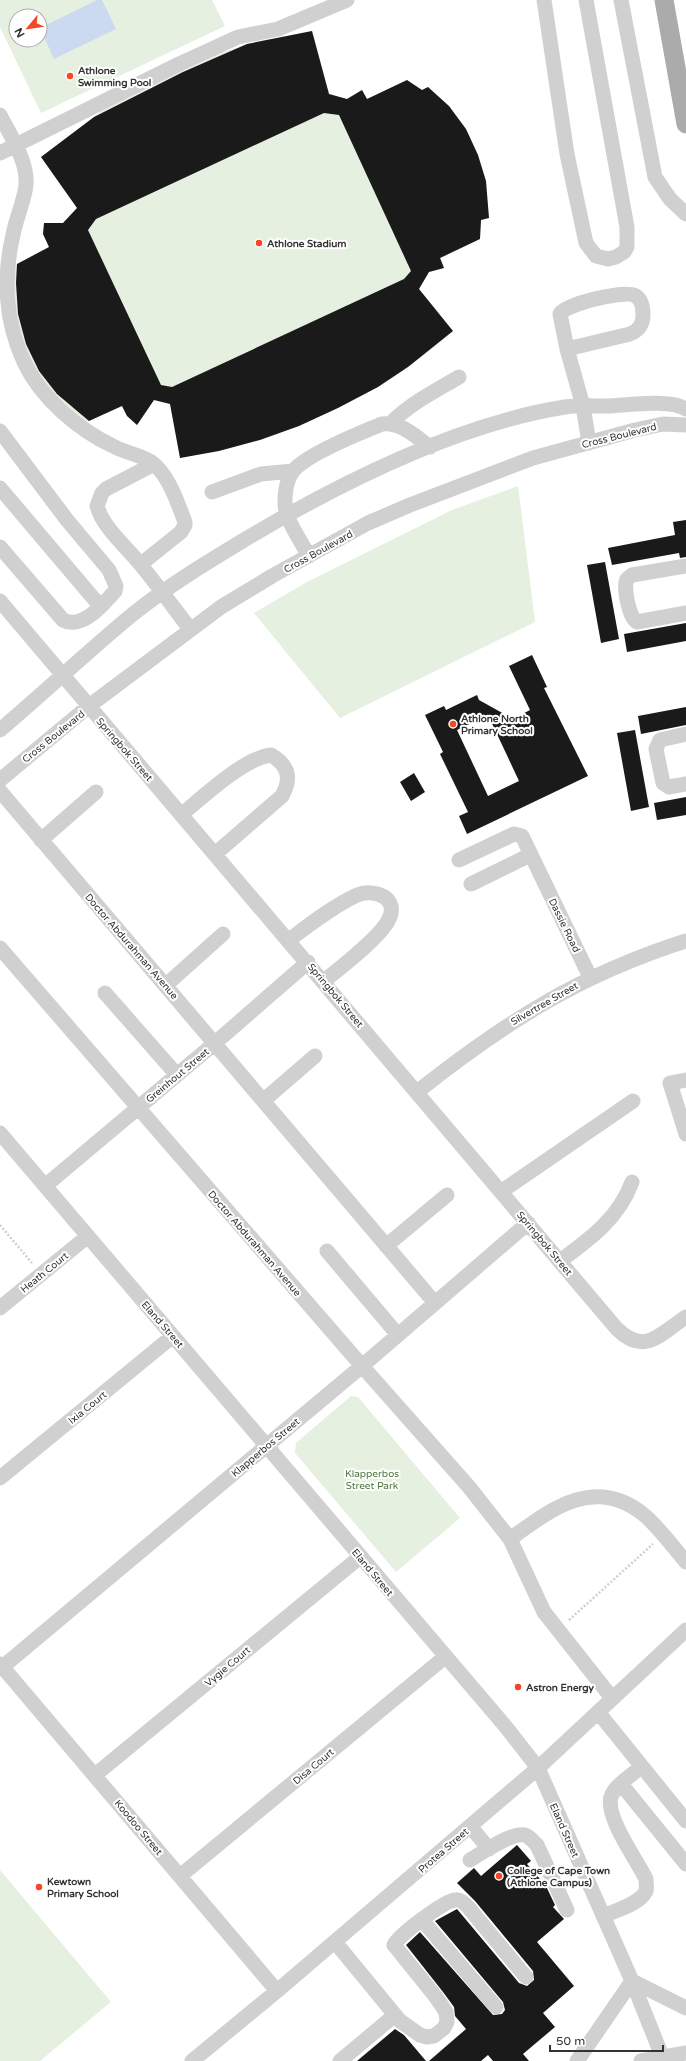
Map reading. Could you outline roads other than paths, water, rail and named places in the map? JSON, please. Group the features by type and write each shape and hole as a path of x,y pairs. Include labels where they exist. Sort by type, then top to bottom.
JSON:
{"main road":[{"path":"664,0 686,124"}],"street":[{"path":"0,153 179,64 238,37 278,29 347,0"},
{"path":"544,0 567,154 582,231 590,250 596,256 608,259 616,257 624,252 627,247 627,227 586,0"},
{"path":"621,0 655,176 670,199 686,214"},
{"path":"0,115 15,145 24,168 26,184 13,235 6,286 9,318 19,350 33,378 50,399 66,415 114,447 154,464 164,477 176,499 185,525 181,532 140,564"},
{"path":"567,349 637,331 642,324 643,315 642,303 639,298 635,294 624,293 579,304 562,312 560,317 567,349 583,406 589,443"},
{"path":"212,492 261,474 292,471 314,456 371,429 391,423 402,412 422,398 459,377"},
{"path":"0,730 134,614 198,568 287,515 346,484 430,447 529,414 568,407 583,406 671,404 686,409"},
{"path":"391,423 410,432 430,447"},
{"name":"Cross Boulevard","path":"0,780 89,706 221,607 368,523 410,505 533,458 663,424 686,425"},
{"path":"0,431 67,520 114,579 116,586 115,591 100,606 78,623 70,624 63,620 0,547"},
{"path":"154,464 106,490 102,494 97,506 101,515 114,534 140,564 190,629"},
{"path":"292,471 287,486 287,515 309,556"},
{"path":"0,488 100,606"},
{"path":"686,566 632,575 627,579 625,586 631,614 638,622 686,613"},
{"name":"Springbok Street","path":"0,602 308,962 617,1329 632,1341 639,1343 654,1339 686,1317"},
{"path":"686,734 660,740 656,749 663,782 669,786 686,784"},
{"path":"182,814 224,781 261,756 270,755 283,765 288,775 288,785 282,796 215,854"},
{"name":"Doctor Abdurahman Avenue","path":"0,791 435,1303"},
{"path":"41,840 96,792"},
{"name":"Dassie Road","path":"459,860 517,834 522,836 590,977"},
{"path":"471,884 530,854"},
{"path":"289,940 314,921 355,896 369,891 378,892 385,897 390,904 391,912 389,920 380,932 324,982"},
{"path":"166,985 223,934"},
{"name":"Silvertree Street","path":"417,1092 488,1037 590,977 622,963 686,941"},
{"name":"Doctor Abdurahman Avenue","path":"0,948 362,1366 469,1487 510,1539 533,1592 544,1612 557,1631 612,1698"},
{"name":"Greinhout Street","path":"45,1186 215,1043 308,962"},
{"path":"105,993 177,1075"},
{"path":"264,1100 315,1056"},
{"path":"686,1080 670,1083 686,1134"},
{"path":"502,1191 633,1101"},
{"name":"Eland Street","path":"1,1135 506,1727 538,1768 632,1981 664,2059"},
{"path":"560,1261 598,1231 616,1213 624,1202 632,1182"},
{"path":"386,1246 447,1195"},
{"name":"Klapperbos Street","path":"1,1667 362,1366 528,1223"},
{"name":"Heath Court","path":"0,1308 88,1236"},
{"path":"327,1251 398,1335"},
{"name":"Ixia Court","path":"0,1478 173,1336"},
{"path":"510,1539 550,1510 566,1502 585,1497 604,1497 622,1502 642,1513 686,1562"},
{"name":"Vygie Court","path":"95,1775 360,1556"},
{"name":"Protea Street","path":"192,2061 335,1942 538,1768 686,1630"},
{"name":"Disa Court","path":"180,1876 445,1657"},
{"name":"Koodoo Street","path":"1,1667 95,1775 277,1991"},
{"path":"598,1712 686,1821"},
{"path":"603,1916 635,1902 644,1896 647,1890 646,1879 610,1810 611,1797 621,1784 641,1767"},
{"path":"621,1784 686,1864"},
{"path":"470,1826 489,1849"},
{"path":"470,1860 518,1834 531,1838 536,1845 567,1910"},
{"path":"335,1942 395,2015 410,2029 427,2037 439,2033 447,2022 446,2012 394,1946 396,1941 445,1903 460,1900 468,1906 526,1977"},
{"path":"422,1920 496,2007"},
{"path":"577,2061 632,1981 686,2008"},
{"path":"340,2061 395,2015"},
{"path":"640,2061 664,2059 686,2053"}],"water":[{"path":"97,0 102,0 116,29 54,59 48,46 48,24"}],"place":[{"name":"Athlone Swimming Pool","path":"70,76"},
{"name":"Athlone Stadium","path":"259,243"},
{"name":"Athlone North Primary School","path":"453,724"},
{"name":"Astron Energy","path":"518,1687"},
{"name":"College of Cape Town (Athlone Campus)","path":"499,1876"},
{"name":"Kewtown Primary School","path":"39,1887"}],"park label":[{"name":"Klapperbos Street Park","path":"372,1478"}]}
